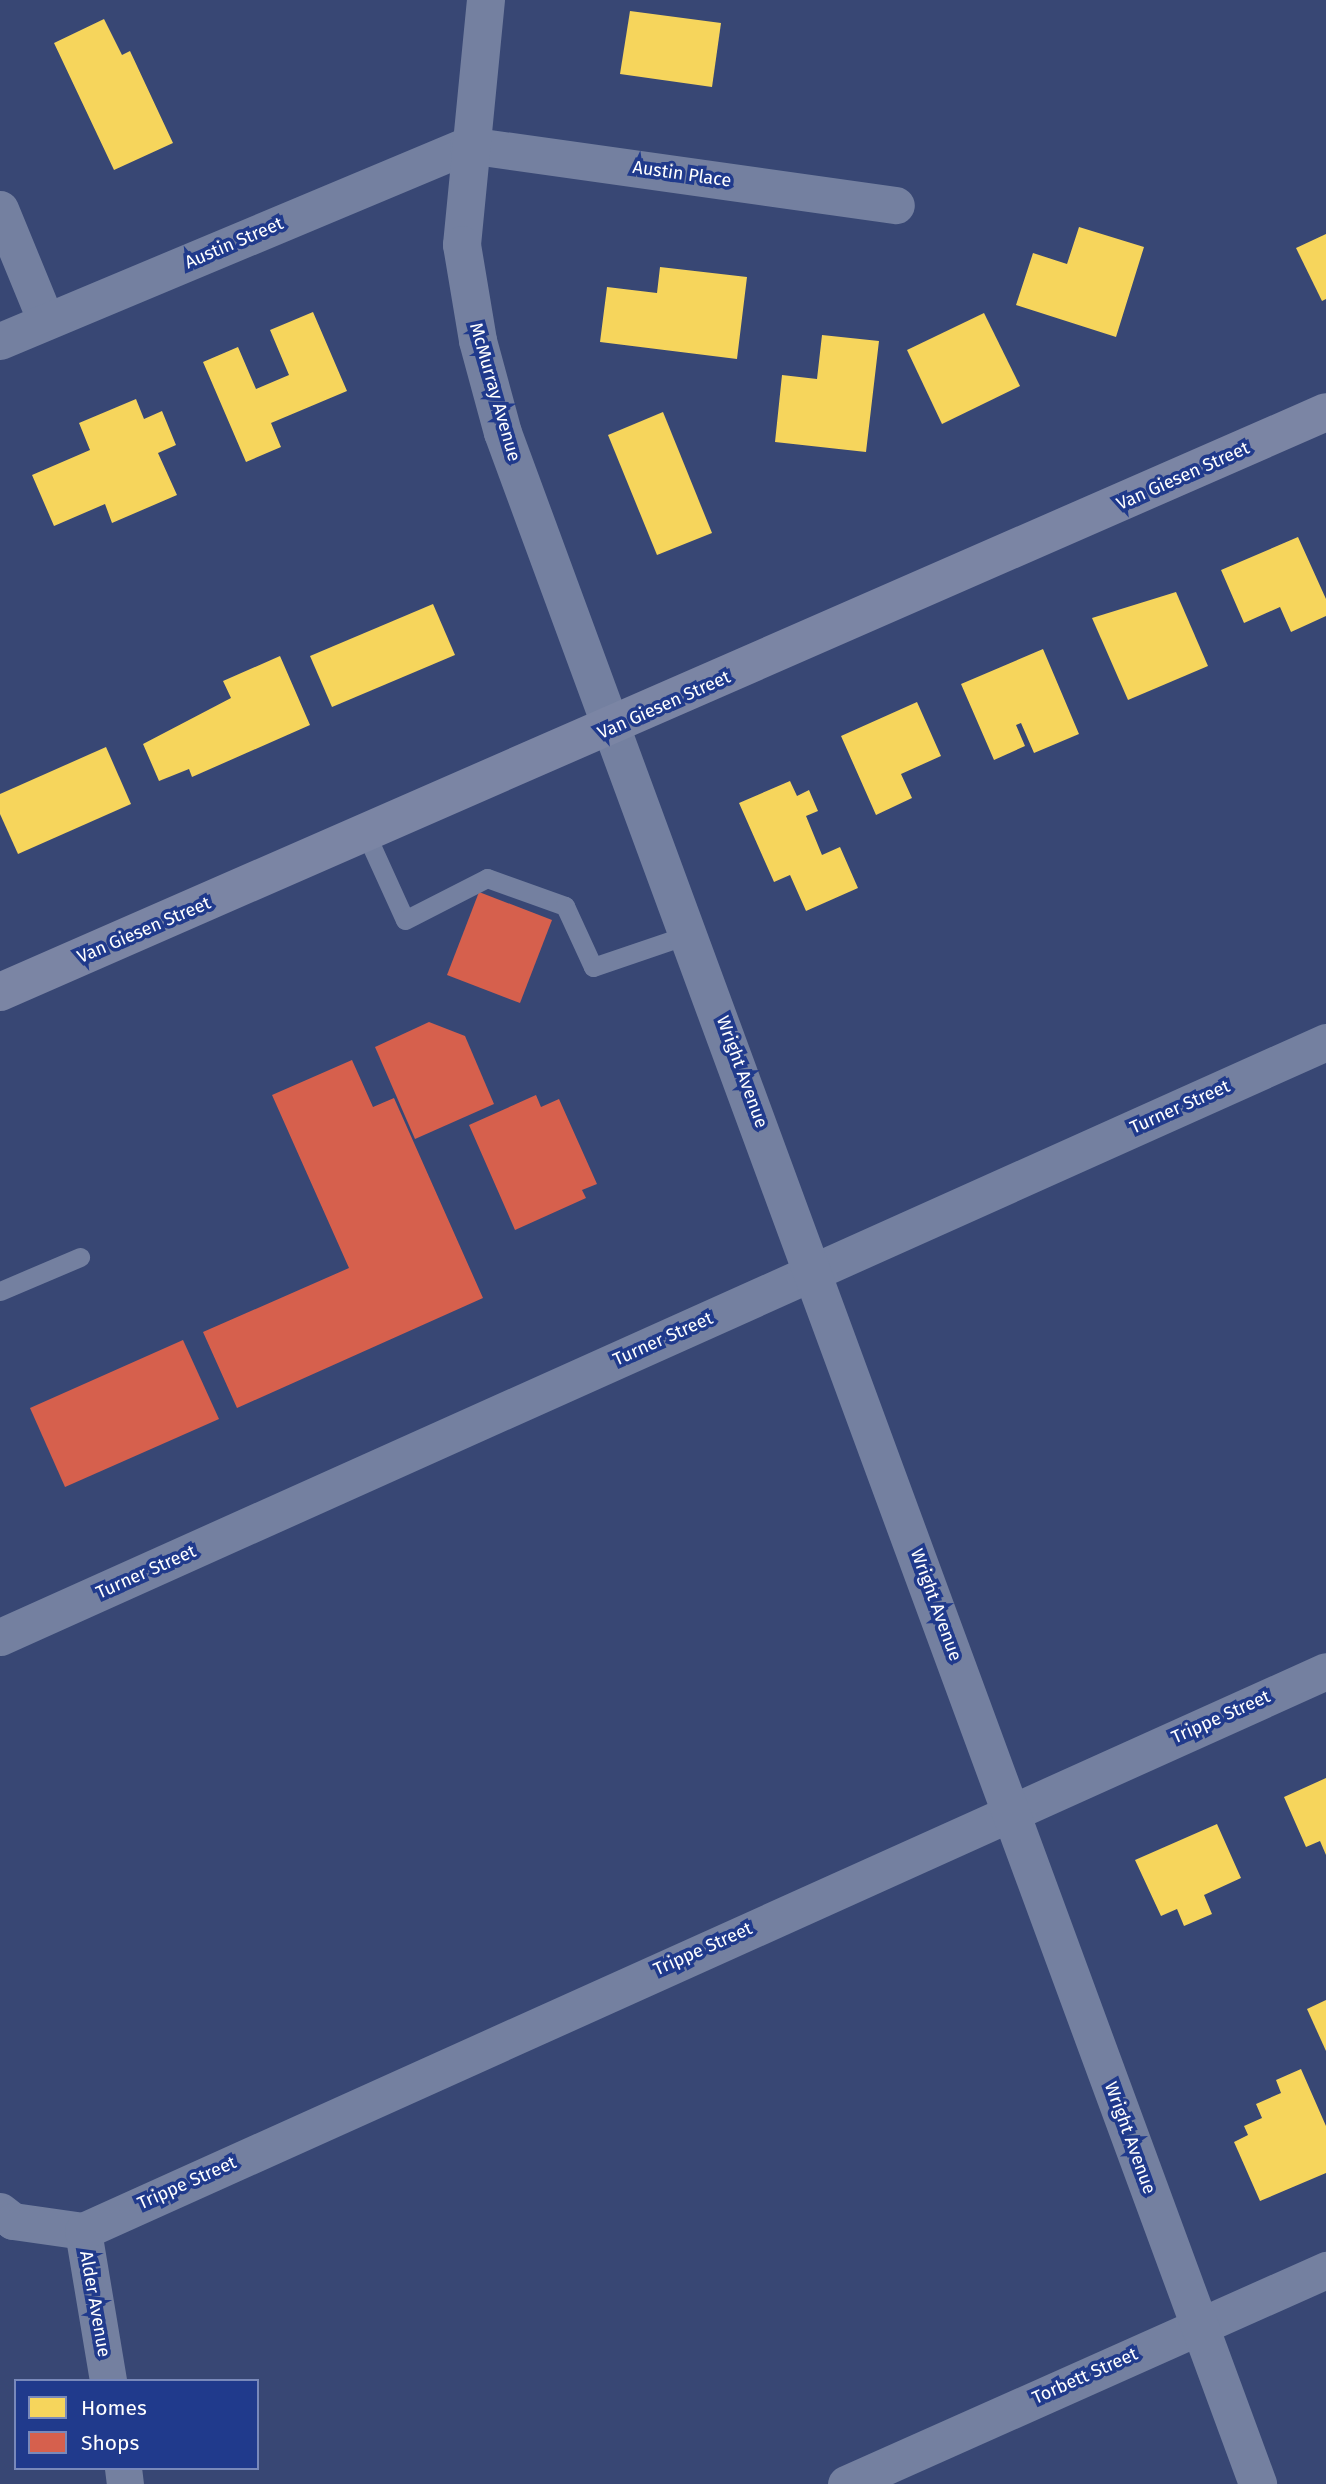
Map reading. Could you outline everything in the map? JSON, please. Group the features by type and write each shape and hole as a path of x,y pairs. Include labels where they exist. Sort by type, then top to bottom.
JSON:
{"main road":[{"name":"Van Giesen Street","path":"0,992 613,727 1326,412"}],"street":[{"name":"McMurray Avenue","path":"486,0 468,145 462,245 478,341 503,433 613,727"},
{"name":"Austin Place","path":"468,145 896,205"},
{"name":"Austin Street","path":"0,341 468,145"},
{"path":"0,209 46,321"},
{"name":"Wright Avenue","path":"613,727 816,1270 1009,1810 1258,2484"},
{"name":"Turner Street","path":"0,1637 1326,1042"},
{"name":"Trippe Street","path":"83,2231 1009,1810 1326,1671"},
{"name":"Alder Avenue","path":"0,2211 13,2221 83,2231 108,2379"},
{"name":"Torbett Street","path":"846,2484 1326,2270"}],"lane":[{"path":"366,834 405,920 487,878 565,906 593,967 691,934"},
{"path":"0,1291 79,1257"}],"building: Homes":[{"path":"630,11 721,23 712,87 620,74"},
{"path":"104,19 122,55 130,51 173,143 114,170 54,43"},
{"path":"1079,227 1144,247 1116,337 1016,305 1033,253 1067,264"},
{"path":"1326,234 1326,299 1322,301 1296,248"},
{"path":"660,267 747,277 737,359 600,342 607,287 657,293"},
{"path":"313,312 347,391 271,423 281,447 246,462 203,362 238,347 256,389 289,375 270,330"},
{"path":"984,313 1020,386 942,424 907,350"},
{"path":"822,335 879,341 866,452 775,442 782,375 817,379"},
{"path":"136,399 144,419 162,411 176,445 158,453 177,495 112,523 105,504 54,526 32,475 90,450 79,423"},
{"path":"663,412 712,533 657,555 608,435"},
{"path":"1298,537 1326,599 1326,616 1291,632 1280,607 1244,623 1221,570"},
{"path":"1176,592 1208,666 1128,700 1092,618"},
{"path":"433,604 455,655 332,707 310,656"},
{"path":"1043,649 1079,734 1034,753 1021,723 1016,725 1025,746 994,760 961,684"},
{"path":"280,656 310,725 192,777 189,769 159,781 143,744 231,698 223,681"},
{"path":"917,702 941,756 901,774 912,798 876,815 841,736"},
{"path":"106,747 131,804 18,854 0,814 0,794"},
{"path":"790,781 797,796 809,790 818,811 806,816 822,855 840,847 858,888 806,911 790,875 774,882 739,803"},
{"path":"1326,1778 1326,1855 1320,1841 1306,1847 1284,1797"},
{"path":"1217,1824 1241,1878 1204,1895 1212,1914 1184,1926 1177,1909 1161,1916 1135,1860"},
{"path":"1326,2000 1326,2051 1307,2009"},
{"path":"1301,2069 1326,2126 1326,2173 1260,2201 1234,2142 1248,2135 1244,2126 1262,2118 1256,2104 1281,2093 1276,2080"}],"building: Shops":[{"path":"479,892 552,920 520,1003 447,975"},
{"path":"429,1022 465,1036 494,1104 415,1139 375,1047"},
{"path":"352,1060 373,1107 394,1098 483,1298 237,1408 203,1332 349,1268 272,1095"},
{"path":"536,1095 541,1107 559,1099 597,1184 582,1190 586,1198 515,1230 469,1125"},
{"path":"183,1340 219,1419 65,1487 30,1408"}]}
